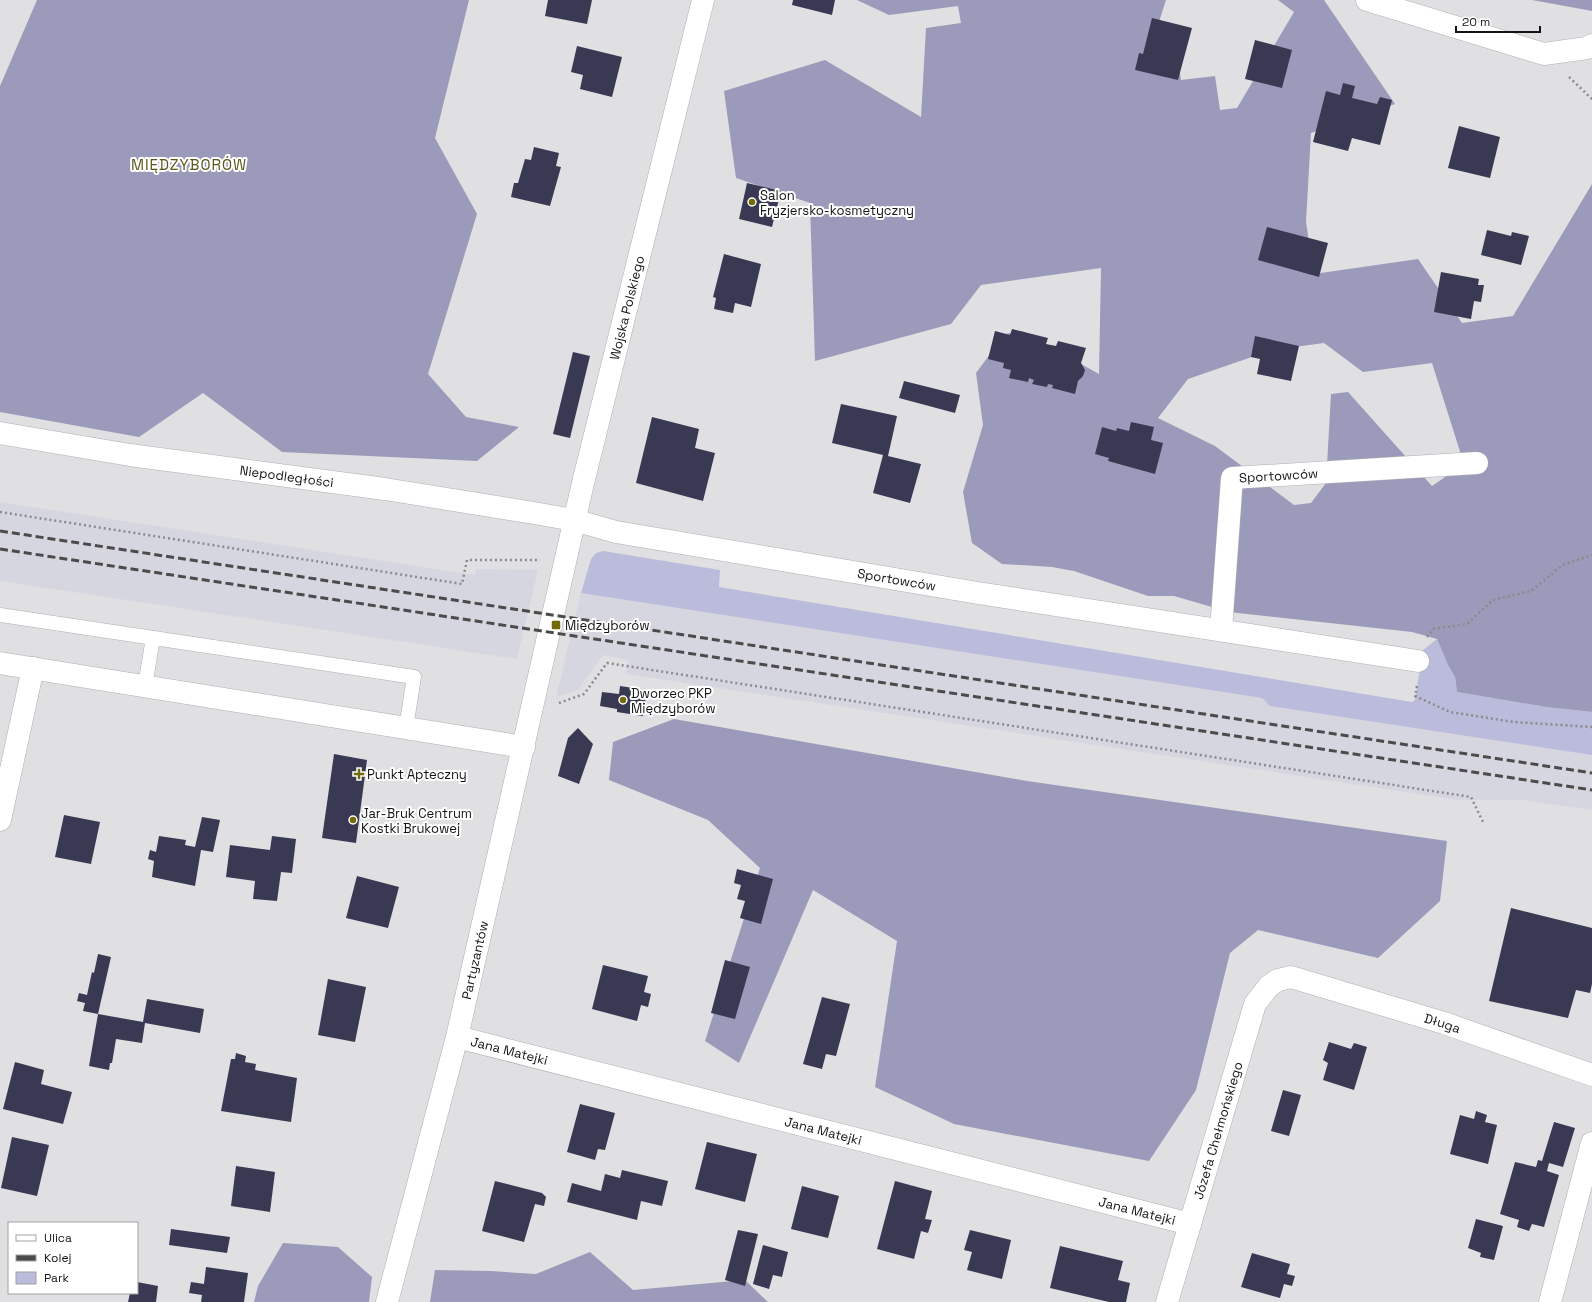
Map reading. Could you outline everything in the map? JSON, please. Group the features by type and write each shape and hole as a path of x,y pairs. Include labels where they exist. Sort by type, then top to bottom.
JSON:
{"street":[{"name":"Wojska Polskiego","path":"552,615 574,520 703,0"},
{"path":"1367,0 1544,54 1587,48 1592,45"},
{"name":"Niepodległości","path":"0,432 130,455 385,489 574,520"},
{"name":"Sportowców","path":"1221,630 1232,478 1477,463"},
{"name":"Sportowców","path":"574,520 616,532 978,593 1418,661"},
{"name":"Partyzantów","path":"387,1302 457,1038 524,747 552,615"},
{"path":"0,663 524,747"},
{"path":"0,820 33,668"},
{"name":"Długa","path":"1291,978 1444,1023 1592,1075"},
{"name":"Józefa Chełmońskiego","path":"1167,1302 1255,1004 1269,986 1278,980 1291,978"},
{"name":"Jana Matejki","path":"457,1038 1190,1224"},
{"path":"1550,1302 1592,1142"}],"lane":[{"path":"0,615 414,677 406,728"},
{"path":"145,686 153,638"}],"path":[{"path":"0,512 462,584 467,560 546,560"},
{"path":"1425,639 1433,629 1467,624 1493,600 1531,591 1563,566 1592,555"},
{"path":"1418,661 1419,674 1415,696 1450,712 1514,722 1592,727"},
{"path":"556,704 584,694 607,663 1471,797 1483,822"}],"shaded area":[{"path":"37,0 469,0 435,138 477,214 428,374 466,417 519,427 477,461 282,452 203,393 139,437 0,412 0,86"},
{"path":"857,0 1166,0 1156,31 1176,46 1181,80 1215,76 1220,110 1237,108 1294,12 1278,0 1324,0 1395,104 1311,133 1306,222 1314,274 1418,259 1462,323 1513,316 1592,184 1592,712 1546,707 1457,692 1455,677 1437,639 1412,632 1229,612 1174,596 1148,596 1074,571 1052,567 1002,564 972,543 963,492 983,425 976,373 1005,334 1022,331 1099,374 1101,268 981,285 951,324 815,361 810,203 736,178 724,91 825,60 921,117 926,28 961,23 958,6 889,15","holes":["1324,343 1363,372 1432,363 1464,464 1432,486 1348,392 1331,394 1326,483 1311,503 1294,505 1215,446 1158,418 1188,379 1272,350"]},
{"path":"1532,0 1592,0 1592,11"},
{"path":"0,502 475,575 476,569 538,570 517,659 0,581"},
{"path":"581,593 1262,698 1270,706 1592,755 1592,810 1522,800 1458,800 626,674 628,660 603,655 578,690 556,697"},
{"path":"674,719 1027,781 1447,841 1440,901 1378,958 1258,930 1230,953 1196,1090 1149,1161 954,1124 875,1087 897,941 813,890 739,1063 705,1041 760,868 708,820 609,780 613,742"},
{"path":"283,1243 338,1247 372,1277 369,1302 254,1302 258,1286"},
{"path":"590,1252 633,1290 745,1280 768,1302 430,1302 435,1270 491,1271 536,1274"}],"green space":[{"path":"603,551 720,570 719,587 1412,702 1415,700 1423,650 1437,639 1455,677 1457,692 1546,707 1592,712 1592,755 1270,706 1262,698 581,593 591,559 596,553"}],"building":[{"path":"548,0 592,0 587,24 545,16"},
{"path":"793,0 835,0 832,15 792,5"},
{"path":"1152,18 1192,28 1178,80 1135,70 1139,53 1143,54"},
{"path":"1255,40 1292,50 1282,88 1245,79"},
{"path":"577,46 622,57 612,97 580,89 583,75 571,72"},
{"path":"1343,83 1355,86 1352,98 1377,104 1380,97 1392,100 1380,145 1352,138 1348,151 1313,142 1326,91 1340,95"},
{"path":"1459,126 1500,137 1490,178 1448,168"},
{"path":"534,147 559,153 556,166 561,167 550,206 511,197 514,183 518,183 525,159 531,160"},
{"path":"747,183 781,191 772,227 739,219"},
{"path":"1267,227 1328,243 1319,277 1258,260"},
{"path":"1487,230 1511,236 1512,232 1529,236 1521,265 1481,255"},
{"path":"724,254 761,264 751,307 735,303 733,313 714,309 716,298 713,297"},
{"path":"1441,272 1479,279 1478,285 1484,285 1481,302 1474,301 1471,319 1434,312"},
{"path":"1012,329 1048,338 1046,344 1056,346 1058,341 1086,348 1081,363 1085,370 1083,376 1078,381 1075,394 1052,388 1053,385 1048,384 1047,387 1032,384 1034,380 1029,378 1028,382 1009,378 1011,370 1003,368 1004,363 988,359 995,331 1010,335"},
{"path":"1255,336 1299,346 1291,381 1257,374 1260,359 1251,357"},
{"path":"573,352 590,356 570,438 553,434"},
{"path":"904,381 960,395 955,413 899,398"},
{"path":"841,404 897,416 888,456 921,464 910,503 873,493 883,455 832,443"},
{"path":"652,417 699,429 695,448 715,453 703,501 636,483"},
{"path":"1131,422 1154,427 1151,440 1163,443 1155,474 1108,461 1109,458 1095,454 1102,427 1116,431 1117,428 1129,431"},
{"name":"Dworzec PKP Międzyborów","path":"620,686 647,690 643,716 617,712 617,709 600,706 602,692 619,694"},
{"path":"578,728 593,744 579,784 558,776 568,738"},
{"path":"334,754 367,760 356,843 322,838"},
{"path":"64,815 100,822 91,864 55,857"},
{"path":"202,817 220,820 213,852 201,850 195,886 152,877 154,861 148,859 150,850 156,852 159,836 186,840 185,845 195,847"},
{"path":"272,836 296,839 292,873 281,872 277,901 253,899 255,881 226,877 230,845 270,850"},
{"path":"737,869 773,879 761,924 740,918 745,901 737,899 741,885 734,883"},
{"path":"357,876 399,887 388,928 346,918"},
{"path":"1511,908 1592,928 1592,984 1590,993 1576,990 1568,1018 1489,1001"},
{"path":"98,954 111,957 98,1014 83,1011 85,1003 77,1001 79,993 87,995"},
{"path":"725,960 750,967 735,1019 711,1013"},
{"path":"603,965 648,976 644,992 651,994 648,1007 641,1005 637,1021 592,1009"},
{"path":"328,979 366,987 355,1042 318,1035"},
{"path":"822,997 850,1004 836,1056 826,1054 822,1069 803,1064"},
{"path":"147,999 204,1009 200,1033 145,1023 142,1043 116,1039 112,1063 110,1063 109,1070 89,1066 98,1014 143,1022"},
{"path":"1329,1042 1351,1049 1354,1043 1367,1047 1354,1090 1323,1080 1328,1063 1323,1060"},
{"path":"236,1053 246,1056 245,1062 256,1064 255,1070 297,1078 291,1122 221,1111 231,1059 235,1059"},
{"path":"15,1062 44,1070 41,1084 72,1092 63,1124 3,1109"},
{"path":"1283,1090 1301,1095 1289,1136 1271,1131"},
{"path":"580,1104 615,1113 605,1150 598,1149 595,1160 567,1152"},
{"path":"1476,1111 1487,1115 1485,1122 1497,1125 1488,1164 1450,1154 1460,1115 1474,1119"},
{"path":"1554,1122 1575,1128 1563,1167 1549,1163 1547,1171 1559,1175 1544,1227 1532,1224 1529,1231 1517,1227 1519,1220 1500,1214 1515,1162 1536,1167 1538,1160 1542,1161"},
{"path":"12,1137 49,1145 37,1196 1,1188"},
{"path":"707,1142 757,1154 745,1202 695,1189"},
{"path":"236,1166 275,1172 270,1212 231,1206"},
{"path":"622,1170 668,1181 662,1206 641,1201 637,1220 567,1202 572,1183 601,1191 605,1174 620,1178"},
{"path":"495,1181 542,1193 546,1197 544,1206 535,1204 524,1242 482,1231"},
{"path":"895,1181 932,1191 925,1219 932,1220 928,1233 921,1231 914,1259 877,1249"},
{"path":"802,1186 839,1196 828,1238 791,1229"},
{"path":"1476,1219 1503,1226 1494,1260 1480,1257 1481,1253 1468,1248"},
{"path":"171,1229 230,1237 227,1253 169,1245"},
{"path":"738,1230 758,1234 745,1286 725,1280"},
{"path":"970,1230 1011,1240 1002,1279 967,1270 972,1252 964,1250"},
{"path":"763,1245 788,1252 782,1277 773,1275 769,1289 753,1284"},
{"path":"1060,1246 1123,1261 1118,1280 1130,1283 1126,1302 1109,1302 1050,1288"},
{"path":"1252,1253 1290,1264 1287,1274 1295,1276 1292,1286 1284,1284 1280,1298 1241,1287"},
{"path":"206,1267 248,1273 244,1302 201,1302 202,1295 189,1293 191,1282 204,1284"},
{"path":"138,1282 158,1286 156,1302 128,1302 130,1294 138,1294"}],"railway":[{"path":"0,531 1592,773"},
{"path":"0,549 1592,790"}],"place":[{"name":"Salon Fryzjersko-kosmetyczny","path":"752,202"},
{"name":"Międzyborów","path":"556,625"},
{"name":"Dworzec PKP Międzyborów","path":"623,700"},
{"name":"Punkt Apteczny","path":"359,774"},
{"name":"Jar-Bruk Centrum Kostki Brukowej","path":"353,820"}],"district":[{"name":"MIĘDZYBORÓW","path":"189,164"}]}
